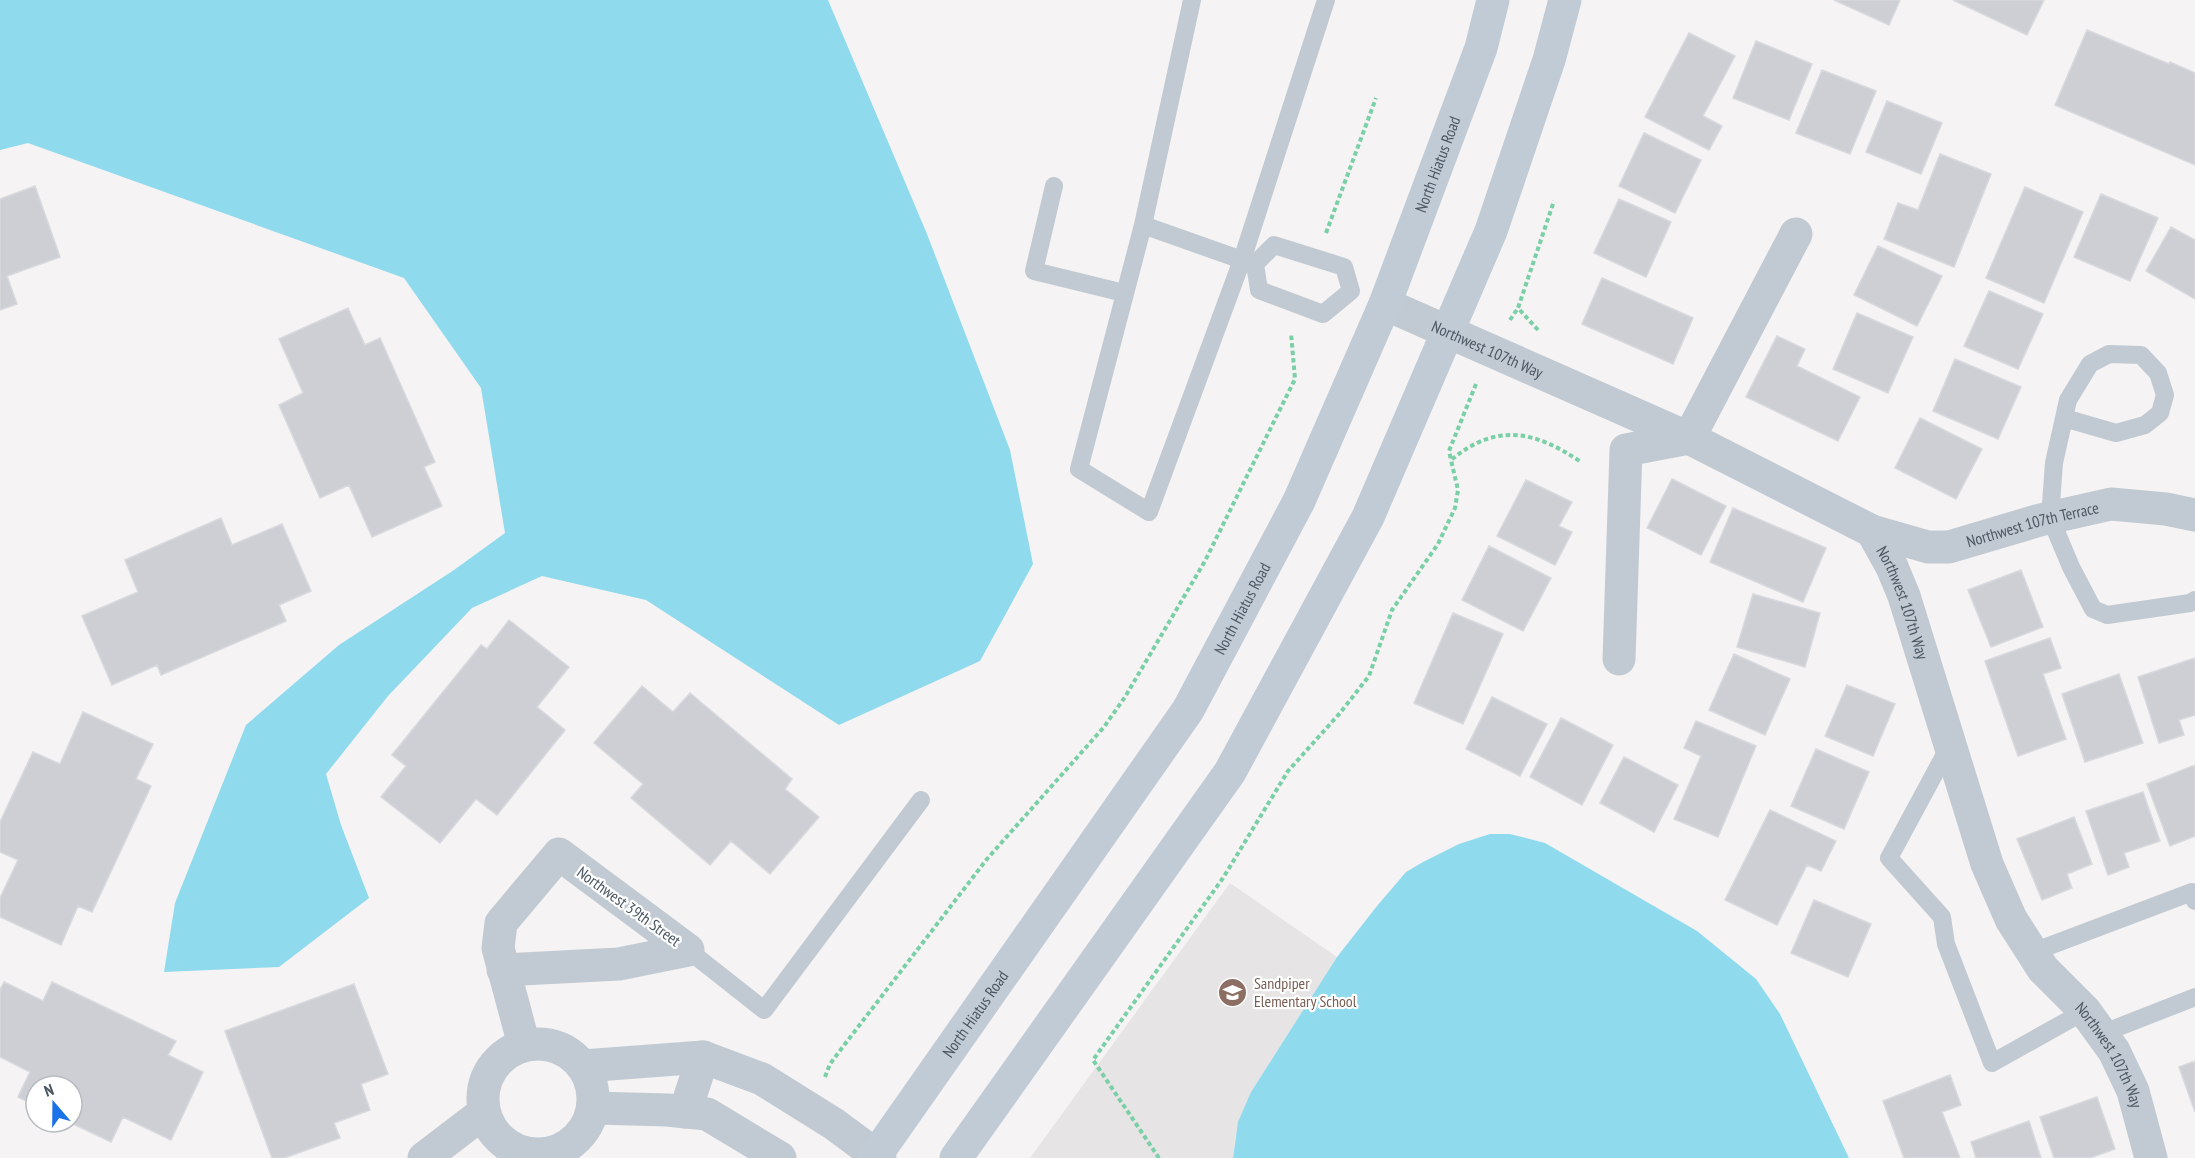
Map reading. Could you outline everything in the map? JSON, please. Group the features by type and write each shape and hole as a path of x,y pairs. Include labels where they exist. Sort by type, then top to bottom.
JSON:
{"main road":[{"name":"North Hiatus Road","path":"877,1157 1188,710 1299,501 1385,304 1481,48 1493,0"},
{"path":"956,1158 1230,772 1368,517 1491,231 1549,60 1565,0"}],"street":[{"path":"1619,659 1626,450 1689,438 1796,234"},
{"name":"Northwest 107th Way","path":"1385,304 1689,438 1872,531 1892,567 1904,596 1987,864 2011,919 2043,969 2093,1022 2114,1051 2133,1090 2151,1158"},
{"name":"Northwest 107th Terrace","path":"1872,531 1928,547 1949,547 2050,517 2111,504 2166,509 2195,515"},
{"name":"Northwest 39th Street","path":"524,1045 498,948 501,923 559,854 688,950"},
{"name":"Northwest 39th Street","path":"503,970 620,963 688,950"},
{"path":"546,1044 567,1051 583,1066 592,1086 593,1108 586,1128 571,1144 551,1153 530,1155 508,1147 492,1132 483,1113 482,1091 489,1070 504,1054 524,1045 546,1044"},
{"path":"583,1066 703,1057 762,1078 834,1124 877,1157"},
{"path":"685,1112 703,1057"},
{"path":"593,1108 707,1114 780,1158"},
{"path":"424,1158 483,1113"}],"lane":[{"path":"1192,0 1143,225 1078,469 1149,512 1249,262 1326,0"},
{"path":"1054,186 1034,271 1124,293"},
{"path":"1143,225 1249,262"},
{"path":"1249,262 1274,244 1344,267 1351,291"},
{"path":"1249,262 1259,290 1323,314 1351,291"},
{"path":"1351,291 1385,304"},
{"path":"2064,418 2116,433 2145,425 2160,413 2165,395 2158,373 2141,355 2109,354 2090,364 2068,400 2064,418 2054,463 2050,517 2092,609 2107,615 2190,603 2195,600"},
{"path":"1950,745 1889,858 1942,917 1946,944 1992,1063 2093,1022 2195,997"},
{"path":"688,950 764,1010 921,800"},
{"path":"2032,952 2192,892 2195,901"}],"path":[{"path":"1316,258 1339,204 1376,98"},
{"path":"1540,332 1518,309 1554,201"},
{"path":"825,1078 830,1064 844,1044 987,860 1098,735 1125,697 1205,561 1295,379 1290,329 1299,305"},
{"path":"1159,1158 1093,1060 1223,878 1288,771 1340,713 1369,676 1392,610 1438,544 1455,508 1458,490 1449,451 1489,350"},
{"path":"1451,460 1470,446 1494,436 1508,434 1539,439 1581,462"}],"shaded area":[{"name":"Sandpiper Elementary School","path":"1230,883 1337,957 1251,1092 1235,1138 1233,1158 1030,1158"}],"water":[{"path":"0,0 828,0 927,234 1010,450 1033,564 980,661 839,725 646,600 542,576 472,608 388,696 326,774 341,825 369,898 279,967 164,972 175,903 246,725 339,645 454,570 505,533 481,388 404,278 28,143 0,150"},
{"path":"1490,834 1510,834 1545,843 1697,931 1756,979 1780,1014 1849,1158 1233,1158 1238,1122 1251,1092 1337,957 1377,906 1406,872 1459,844"}],"building":[{"path":"1834,0 1900,0 1889,25"},
{"path":"1953,0 2044,0 2027,35"},
{"path":"2087,30 2195,73 2195,165 2055,105"},
{"path":"1689,33 1735,56 1703,116 1722,126 1709,150 1645,117"},
{"path":"1756,41 1812,64 1789,120 1733,98"},
{"path":"1822,70 1876,91 1850,154 1796,133"},
{"path":"1887,101 1942,123 1921,174 1866,152"},
{"path":"1644,133 1701,160 1675,213 1619,186"},
{"path":"1940,154 1991,174 1954,267 1884,239 1898,203 1918,210"},
{"path":"35,186 60,257 7,276 17,304 0,310 0,199"},
{"path":"2025,187 2083,212 2044,303 1986,278"},
{"path":"2101,194 2158,218 2130,281 2074,257"},
{"path":"1619,199 1671,222 1646,277 1594,253"},
{"path":"2171,227 2195,240 2195,299 2146,271"},
{"path":"1878,246 1942,276 1917,326 1854,295"},
{"path":"1602,278 1693,318 1673,364 1582,324"},
{"path":"1989,291 2043,314 2018,369 1964,346"},
{"path":"348,308 365,345 380,338 435,462 424,467 442,506 372,537 349,485 320,498 279,405 303,393 279,339"},
{"path":"1857,313 1913,337 1888,393 1833,369"},
{"path":"1777,336 1805,349 1797,366 1860,397 1838,441 1746,397"},
{"path":"1955,359 2021,387 1998,439 1933,411"},
{"path":"1920,418 1982,449 1956,499 1895,468"},
{"path":"1672,479 1726,506 1701,555 1647,528"},
{"path":"1526,480 1572,502 1559,526 1572,532 1555,565 1497,536"},
{"path":"1733,508 1826,548 1803,602 1710,562"},
{"path":"221,518 232,545 282,524 311,591 279,605 286,621 161,675 157,665 112,685 82,616 138,592 125,560"},
{"path":"1489,546 1551,578 1523,631 1462,600"},
{"path":"2021,570 2043,627 1991,647 1968,590"},
{"path":"1753,594 1820,613 1805,667 1737,647"},
{"path":"1453,613 1503,634 1463,724 1414,703"},
{"path":"509,620 569,667 537,707 565,730 497,815 476,799 440,843 381,797 406,766 392,755 481,645 487,649"},
{"path":"2050,638 2061,668 2043,674 2066,739 2018,756 1985,661"},
{"path":"1734,654 1790,679 1765,735 1709,710"},
{"path":"2195,658 2195,715 2179,720 2184,735 2159,743 2138,677"},
{"path":"2119,674 2143,743 2085,762 2062,694"},
{"path":"1847,685 1895,704 1873,756 1825,736"},
{"path":"642,686 673,712 690,693 792,779 785,789 819,817 770,874 731,841 710,865 631,798 643,784 594,743"},
{"path":"1492,697 1547,724 1520,776 1466,749"},
{"path":"83,712 153,744 136,779 151,786 92,912 78,906 61,945 0,917 0,898 18,860 0,852 0,822 33,752 60,764"},
{"path":"1561,718 1613,745 1582,805 1530,777"},
{"path":"1696,721 1756,746 1718,837 1674,819 1701,756 1684,748"},
{"path":"1816,749 1869,772 1844,829 1791,806"},
{"path":"1624,757 1678,785 1654,832 1600,803"},
{"path":"2195,765 2195,836 2170,846 2147,784"},
{"path":"2143,792 2160,841 2124,853 2129,867 2108,875 2086,811"},
{"path":"1770,810 1836,841 1821,871 1807,865 1777,925 1725,900"},
{"path":"2074,817 2092,864 2067,874 2072,888 2042,900 2017,839"},
{"path":"1814,900 1871,924 1848,977 1791,953"},
{"path":"4,982 43,1001 52,982 176,1041 168,1055 203,1072 171,1140 123,1117 111,1142 84,1129 84,1074 29,1074 30,1072 0,1057 0,990"},
{"path":"354,984 388,1074 361,1084 370,1110 334,1123 340,1138 284,1158 272,1158 225,1031"},
{"path":"2195,1061 2195,1112 2179,1067"},
{"path":"1950,1075 1961,1105 1942,1112 1960,1158 1904,1158 1883,1101"},
{"path":"24,1084 24,1100 18,1097"},
{"path":"2097,1097 2115,1149 2090,1158 2054,1158 2040,1117"},
{"path":"2029,1121 2041,1158 1976,1158 1971,1142"}],"place":[{"name":"Sandpiper Elementary School","path":"1233,992"}]}
